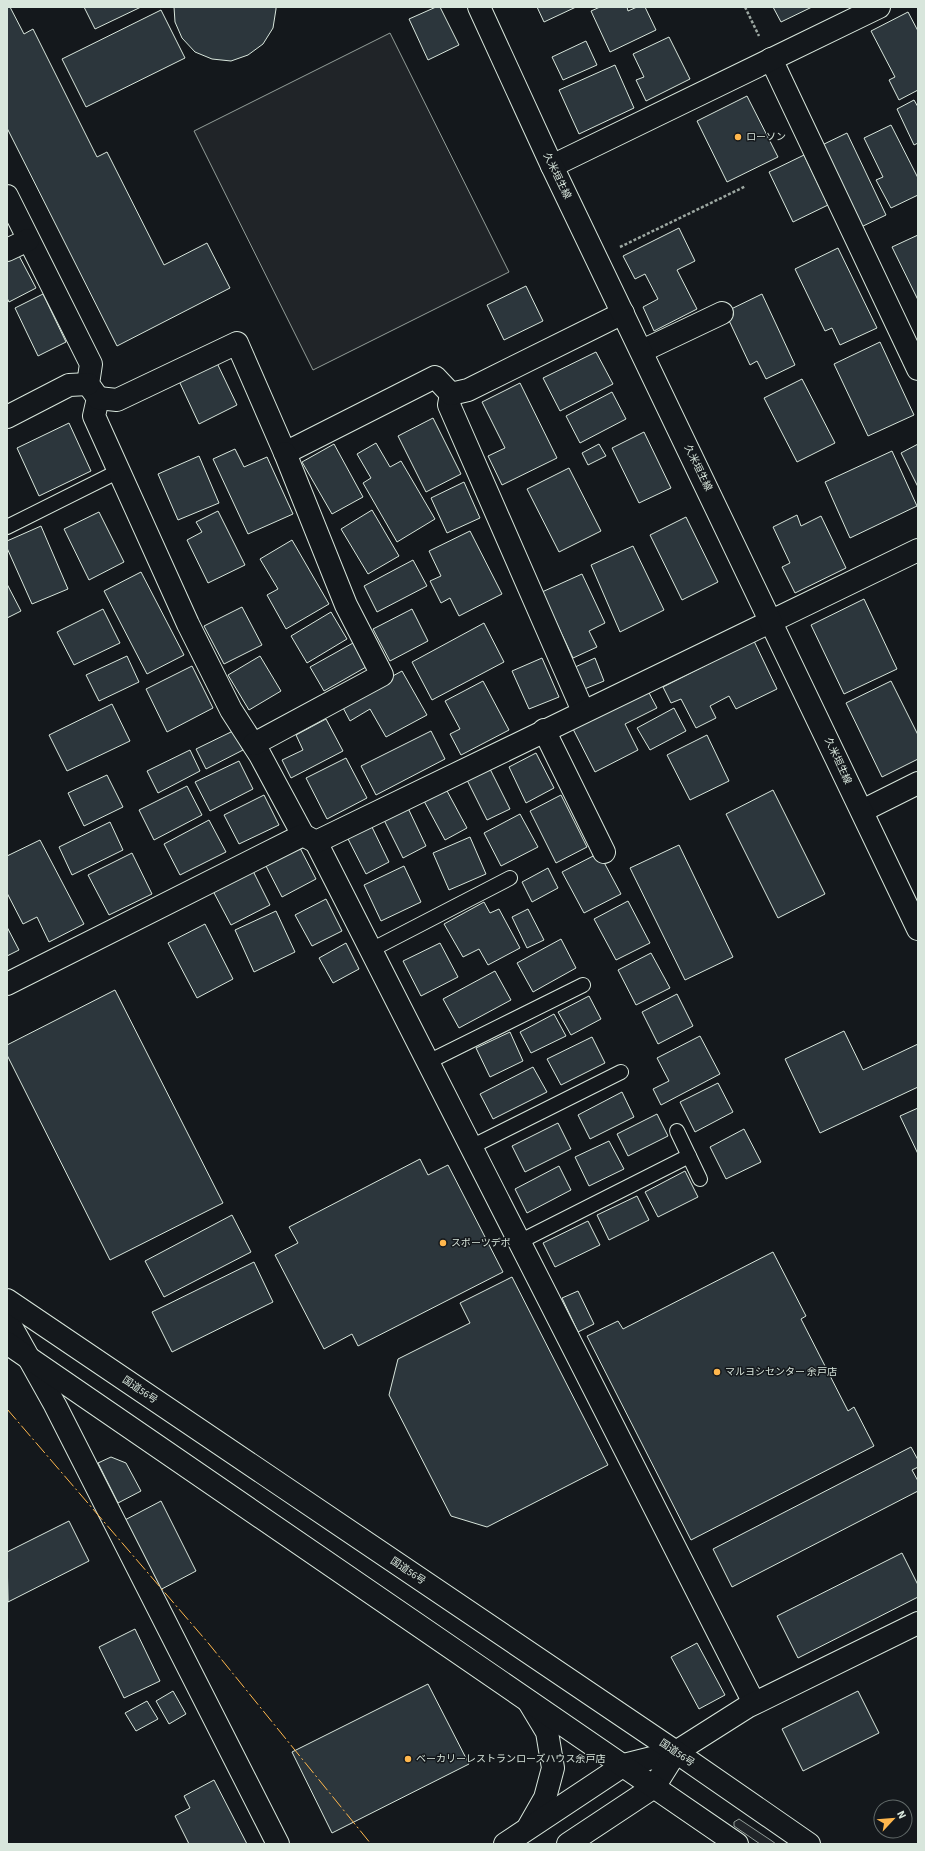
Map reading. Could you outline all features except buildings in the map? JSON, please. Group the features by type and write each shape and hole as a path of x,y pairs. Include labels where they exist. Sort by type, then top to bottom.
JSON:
{"main road":[{"name":"久米垣生線","path":"479,7 552,166 918,929"},
{"path":"552,166 879,7"},
{"path":"771,60 918,369"},
{"path":"7,196 91,364 94,416 191,630 231,710 254,744 309,838 371,950 754,1704"},
{"path":"7,250 28,240"},
{"path":"452,394 468,390 623,313"},
{"path":"642,351 722,313"},
{"path":"7,417 69,385 93,391 117,400 237,343 285,453 346,605 382,675 254,744"},
{"path":"285,453 436,377 452,394"},
{"path":"452,394 449,404 583,711"},
{"path":"7,984 309,838 544,730 918,550"},
{"path":"544,730 604,852"},
{"path":"862,811 918,783"},
{"name":"国道56号","path":"7,1300 676,1752 809,1844"},
{"path":"7,1319 31,1359 278,1844"},
{"path":"7,1343 529,1702 624,1765 736,1844"},
{"path":"505,1844 624,1765 676,1752 754,1704 918,1623"},
{"path":"527,1830 545,1798 553,1768 547,1732 529,1702"},
{"path":"568,1844 654,1787 676,1752"}],"lane":[{"path":"7,527 119,471"},
{"path":"371,950 510,878"},
{"path":"428,1062 583,986"},
{"path":"471,1146 621,1072"},
{"path":"677,1131 700,1179"},
{"path":"519,1242 689,1156"}],"path":[{"path":"745,7 771,60"},
{"path":"597,258 746,186"}],"shaded area":[{"path":"390,33 509,272 313,370 194,131"},
{"path":"739,1819 776,1844 760,1844 734,1826 734,1822"}],"power":[{"path":"7,1409 209,1644 371,1844"}],"place":[{"name":"ローソン","path":"738,137"},
{"name":"スポーツデポ","path":"443,1243"},
{"name":"マルヨシセンター 余戸店","path":"717,1372"},
{"name":"ベーカリーレストランローズハウス余戸店","path":"408,1759"}]}
